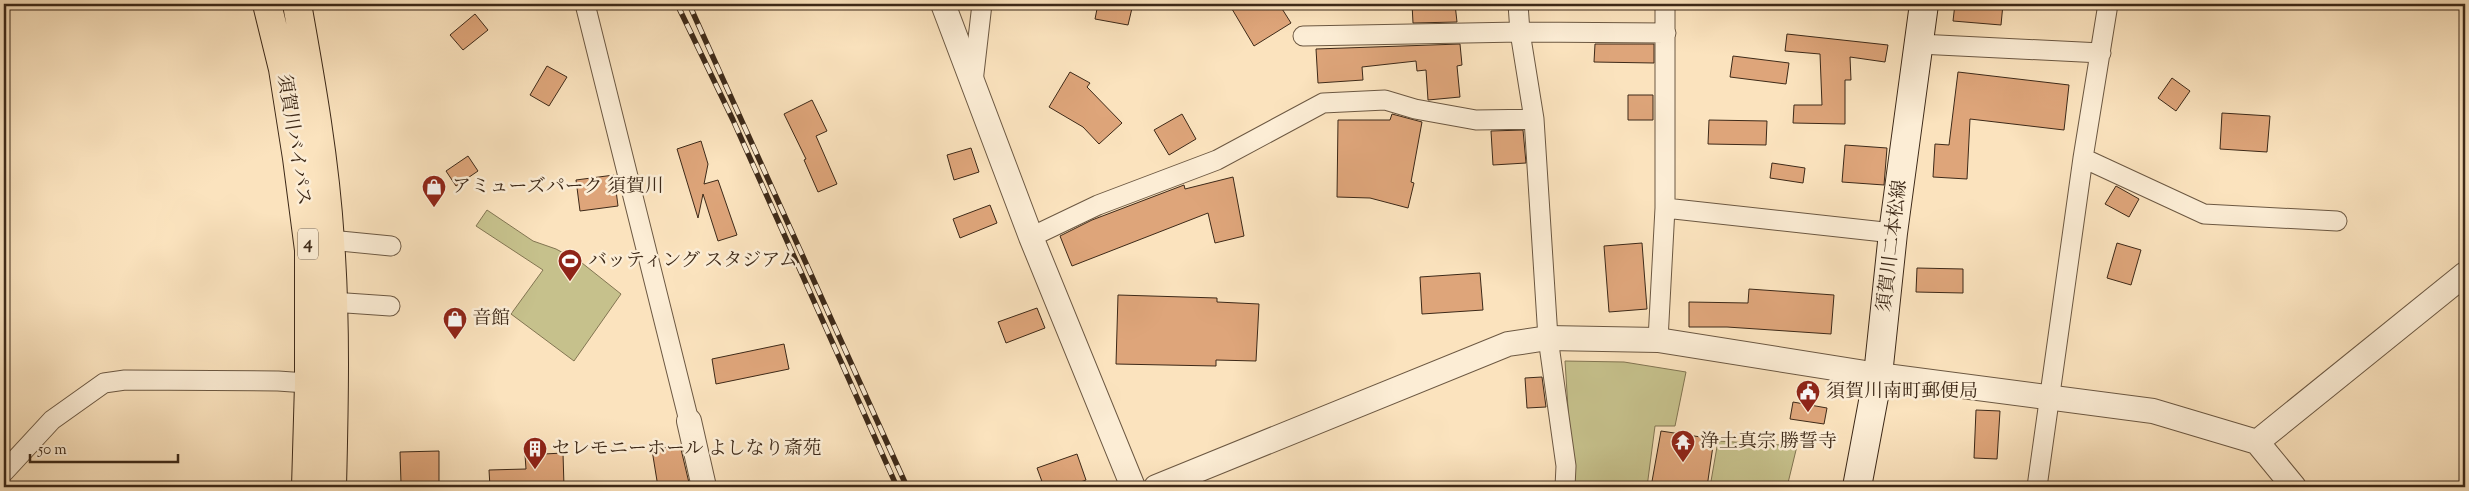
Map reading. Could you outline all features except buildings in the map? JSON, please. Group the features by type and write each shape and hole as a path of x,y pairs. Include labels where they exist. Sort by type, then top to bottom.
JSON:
{"highway":[{"name":"須賀川バイパス","path":"267,4 283,69 297,158 332,487"},
{"name":"須賀川バイパス","path":"297,4 314,94 330,240 332,302 322,384 306,487"}],"main road":[{"name":"須賀川二本松線","path":"1857,487 1878,375 1893,233 1924,4"}],"street":[{"path":"585,4 704,487"},
{"path":"943,4 1032,237 1133,487"},
{"path":"973,85 982,4"},
{"path":"1518,4 1520,32 1534,119 1548,338 1566,466 1566,487"},
{"path":"1658,340 1665,208 1665,4"},
{"path":"2037,487 2083,158 2108,4"},
{"path":"1303,36 1520,32 1666,32"},
{"path":"1919,44 2101,52"},
{"path":"1032,237 1098,205 1217,160 1323,103 1385,100 1415,109 1476,120 1534,119"},
{"path":"2083,158 2204,214 2337,221"},
{"path":"1665,208 1893,233"},
{"path":"330,240 391,246"},
{"path":"2257,442 2465,274"},
{"path":"332,302 390,306"},
{"path":"1156,487 1508,344 1548,338 1658,340 1878,375 2153,411 2257,442 2294,487"},
{"path":"4,472 52,420 104,384 125,380 278,381 322,384"}],"shaded area":[{"name":"バッティング スタジアム","path":"487,210 533,241 556,249 582,263 621,294 574,361 511,314 543,270 476,226"},
{"path":"1565,361 1624,362 1686,372 1675,426 1655,426 1647,487 1573,487"},
{"path":"1718,441 1797,446 1787,487 1710,487"}],"railway":[{"path":"677,4 733,120 897,487"},
{"path":"689,4 907,487"}],"place":[{"name":"アミューズパーク 須賀川","path":"434,208"},
{"name":"バッティング スタジアム","path":"570,282"},
{"name":"音館","path":"455,340"},
{"name":"須賀川南町郵便局","path":"1808,413"},
{"name":"浄土真宗 勝誓寺","path":"1683,463"},
{"name":"セレモニーホール よしなり斎苑","path":"535,470"}]}
